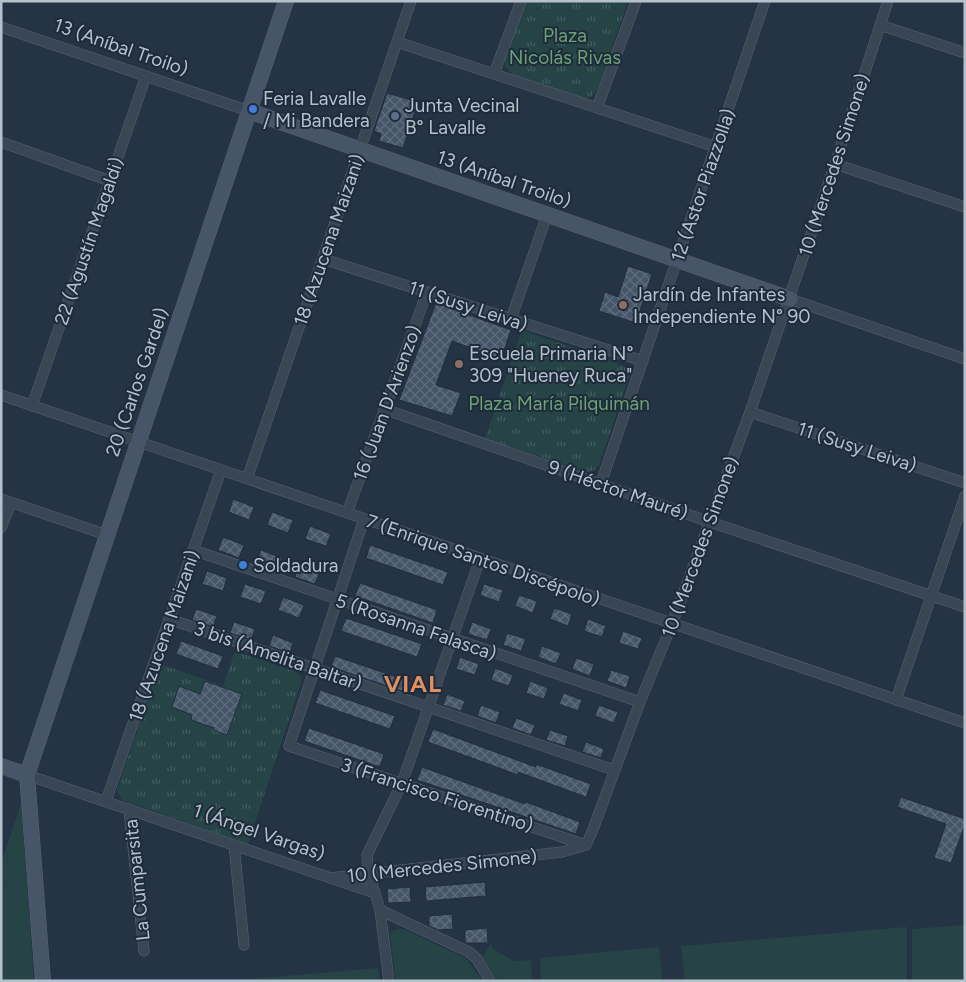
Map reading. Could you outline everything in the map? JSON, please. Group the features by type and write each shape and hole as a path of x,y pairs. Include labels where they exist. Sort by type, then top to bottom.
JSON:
{"street":[{"name":"20 (Carlos Gardel)","path":"27,775 286,1"},
{"name":"18 (Azucena Maizani)","path":"247,479 411,1"},
{"path":"494,74 520,1"},
{"path":"597,108 636,1"},
{"name":"12 (Astor Piazzolla)","path":"601,483 765,1"},
{"name":"10 (Mercedes Simone)","path":"330,878 562,852 586,845 640,702 672,624 750,412 790,299 888,1"},
{"path":"880,24 965,53"},
{"name":"13 (Aníbal Troilo)","path":"1,27 965,359"},
{"path":"397,42 716,147"},
{"name":"22 (Agustín Magaldi)","path":"32,406 146,76"},
{"path":"1,154 3,143 110,181"},
{"path":"835,164 965,207"},
{"path":"511,319 547,215"},
{"name":"11 (Susy Leiva)","path":"323,259 643,361"},
{"name":"16 (Juan D'Arienzo)","path":"347,513 427,292"},
{"name":"7 (Enrique Santos Discépolo)","path":"1,395 965,723"},
{"name":"9 (Héctor Mauré)","path":"384,409 710,522 965,607"},
{"name":"11 (Susy Leiva)","path":"750,412 965,483"},
{"name":"18 (Azucena Maizani)","path":"106,801 221,470"},
{"path":"896,700 965,496"},
{"path":"1,528 6,501 107,536"},
{"path":"314,669 364,519"},
{"name":"5 (Rosanna Falasca)","path":"193,550 640,702"},
{"path":"388,981 380,910 368,874 366,854 402,783 480,559"},
{"name":"3 bis (Amelita Baltar)","path":"169,620 614,770"},
{"name":"3 (Francisco Fiorentino)","path":"314,669 289,746 586,845"},
{"name":"1 (Ángel Vargas)","path":"1,766 375,893"},
{"path":"27,775 43,981"},
{"name":"La Cumparsita","path":"129,809 144,951"},
{"path":"234,845 244,945"},
{"path":"380,910 469,952 477,958 490,981"}],"green space":[{"name":"Plaza Nicolás Rivas","path":"525,1 628,1 598,88 591,97 582,98 514,75 505,67 504,55"},
{"name":"Plaza María Pilquimán","path":"522,330 624,366 629,370 629,377 599,465 593,471 586,472 485,438"},
{"path":"235,651 296,672 301,676 301,683 248,844 122,800 117,790 160,664 223,686"},
{"path":"21,803 34,981 1,981 1,888 3,882 1,864"},
{"path":"965,925 965,981 912,981 912,929"},
{"path":"907,927 907,981 685,981 681,946"},
{"path":"403,929 466,958 482,981 396,981 390,935 394,930"},
{"path":"491,943 492,948 514,961 531,960 532,981 497,981 482,958"},
{"path":"659,947 662,981 541,981 540,958"},
{"path":"378,968 380,981 227,981"}],"building":[{"name":"Junta Vecinal B° Lavalle","path":"387,93 418,102 403,148 379,141 381,134 374,131"},
{"name":"Jardín de Infantes Independiente N° 90","path":"628,266 652,274 636,323 599,311 605,292 618,297"},
{"name":"Escuela Primaria N° 309 \"Hueney Ruca\"","path":"436,303 511,330 501,359 452,341 436,385 461,393 452,416 399,400"},
{"path":"233,499 254,507 249,520 229,512"},
{"path":"272,512 293,520 288,533 267,525"},
{"path":"310,526 331,534 326,546 305,539"},
{"path":"223,537 244,545 239,558 218,550"},
{"path":"370,545 448,572 443,585 366,558"},
{"path":"261,550 282,558 277,570 256,563"},
{"path":"299,564 320,571 315,584 295,577"},
{"path":"207,571 227,578 223,591 202,584"},
{"path":"360,583 437,610 433,623 355,596"},
{"path":"245,584 266,591 261,604 240,597"},
{"path":"484,584 503,590 499,602 480,595"},
{"path":"519,595 537,601 533,613 515,606"},
{"path":"283,597 304,605 299,618 278,610"},
{"path":"554,608 572,614 568,626 550,619"},
{"path":"196,609 217,616 213,627 192,620"},
{"path":"346,618 422,644 417,657 341,631"},
{"path":"588,619 606,626 602,637 584,631"},
{"path":"234,622 255,629 251,640 230,633"},
{"path":"472,622 491,629 487,640 468,634"},
{"path":"623,631 642,638 638,649 619,643"},
{"path":"507,633 526,639 521,651 503,645"},
{"path":"273,635 293,643 290,653 269,646"},
{"path":"181,641 223,656 218,669 176,654"},
{"path":"542,646 561,653 556,664 538,657"},
{"path":"335,656 411,682 408,693 331,667"},
{"path":"460,657 479,664 475,675 456,669"},
{"path":"576,658 594,664 590,676 572,669"},
{"path":"495,668 513,675 509,686 491,680"},
{"path":"611,670 630,676 626,688 607,681"},
{"path":"205,681 242,694 227,735 191,720 192,715 172,707 179,686 200,694"},
{"path":"530,681 548,688 544,699 526,693"},
{"path":"320,690 395,716 390,729 315,703"},
{"path":"564,693 582,700 578,711 559,704"},
{"path":"447,694 465,701 461,711 443,705"},
{"path":"481,705 500,712 496,723 477,716"},
{"path":"599,705 618,712 614,723 595,716"},
{"path":"516,718 535,725 531,735 512,728"},
{"path":"309,728 384,754 380,767 304,741"},
{"path":"433,729 536,767 536,764 591,784 586,797 518,772 518,775 428,742"},
{"path":"550,730 568,736 565,746 546,740"},
{"path":"586,742 604,749 601,758 582,752"},
{"path":"422,767 580,822 576,834 417,780"},
{"path":"901,797 965,819 965,824 951,863 934,858 946,824 897,807"},
{"path":"485,882 486,896 426,901 425,887"},
{"path":"410,887 411,902 388,903 387,889"},
{"path":"452,914 453,929 438,930 429,926 429,916"},
{"path":"487,928 488,943 465,943 465,930"}],"place":[{"name":"Feria Lavalle / Mi Bandera","path":"253,109"},
{"name":"Junta Vecinal B° Lavalle","path":"395,116"},
{"name":"Jardín de Infantes Independiente N° 90","path":"623,305"},
{"name":"Escuela Primaria N° 309 \"Hueney Ruca\"","path":"459,364"},
{"name":"Soldadura","path":"243,565"}],"district":[{"name":"VIAL","path":"413,683"}]}
